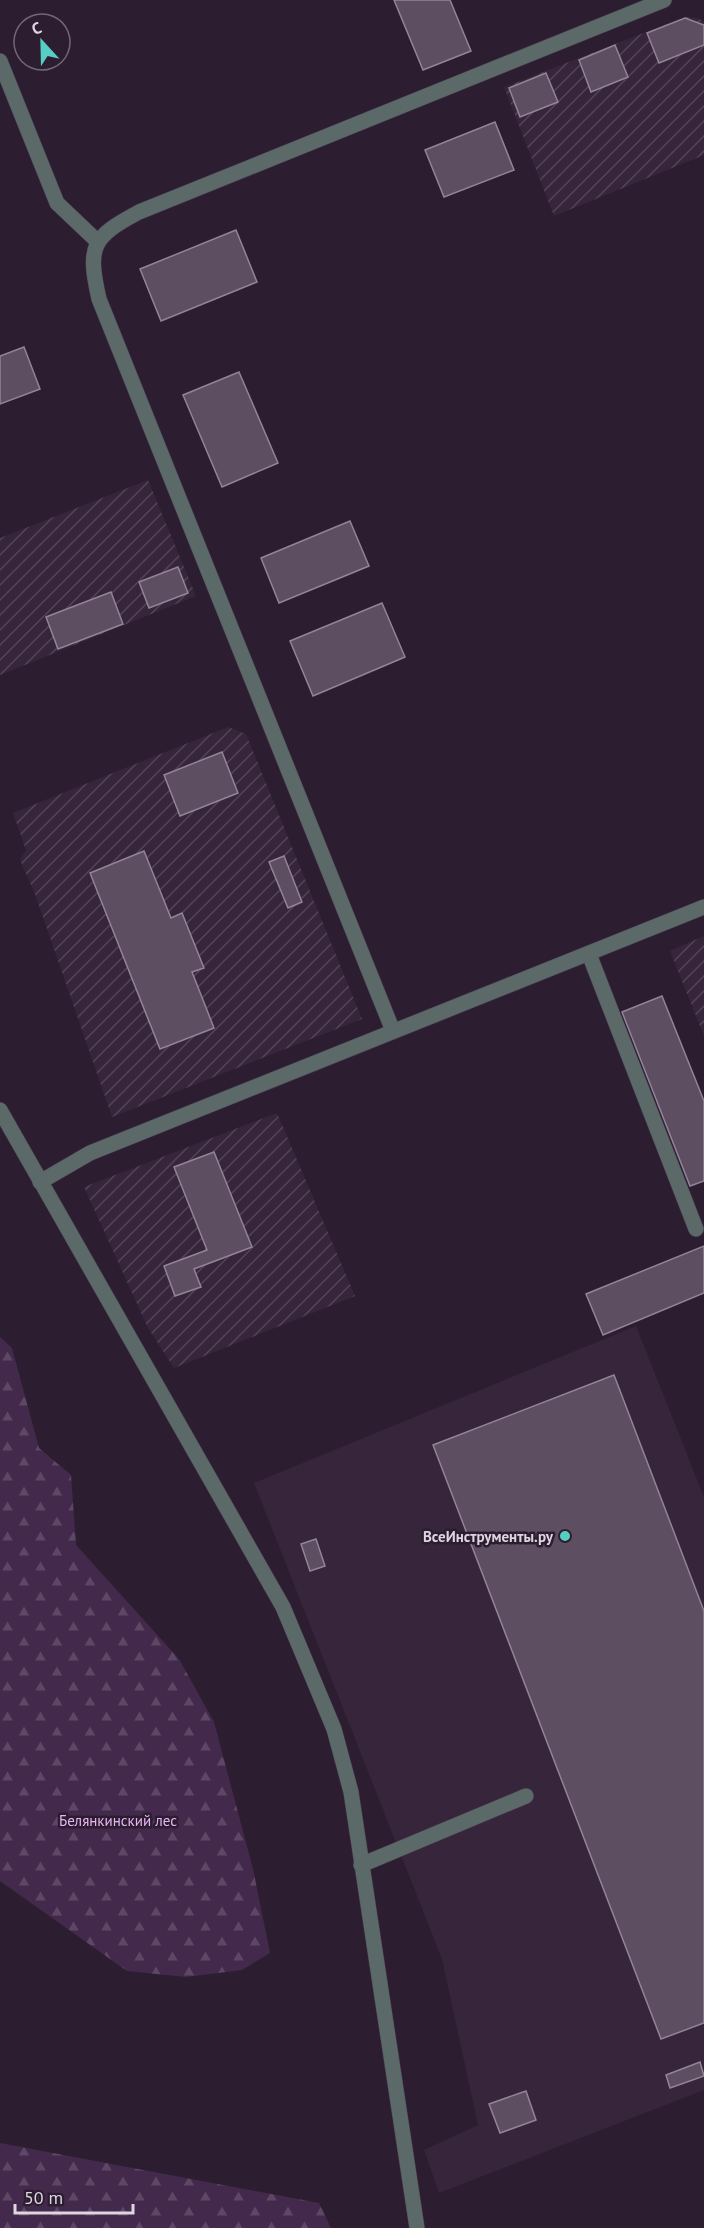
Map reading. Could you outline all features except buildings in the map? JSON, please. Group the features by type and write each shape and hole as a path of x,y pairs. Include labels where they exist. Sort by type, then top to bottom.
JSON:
{"street":[{"path":"393,1031 99,299 94,275 97,242 111,227 139,212 664,0"},
{"path":"0,61 57,203 97,242"},
{"path":"40,1182 90,1154 704,907"},
{"path":"589,954 696,1229"},
{"path":"0,1110 283,1607 334,1729 351,1792 417,2228"},
{"path":"361,1865 526,1796"}],"shaded area":[{"path":"685,17 698,18 704,22 704,155 554,216 504,87"},
{"path":"148,480 196,596 0,675 0,538"},
{"path":"228,727 246,734 362,1019 112,1117 35,894 20,860 26,850 13,813"},
{"path":"704,936 704,1036 670,951"},
{"path":"277,1113 355,1296 174,1368 148,1328 84,1187"},
{"path":"636,1326 704,1497 704,2090 439,2193 424,2150 478,2125 442,1959 254,1483"}],"green space":[{"name":"Белянкинский лес","path":"0,1337 12,1348 39,1448 71,1475 76,1545 179,1659 214,1722 253,1869 270,1953 242,1970 186,1977 127,1971 0,1881"},
{"path":"0,2143 319,2203 331,2228 0,2228"}],"place":[{"name":"ВсеИнструменты.ру","path":"565,1536"}]}
